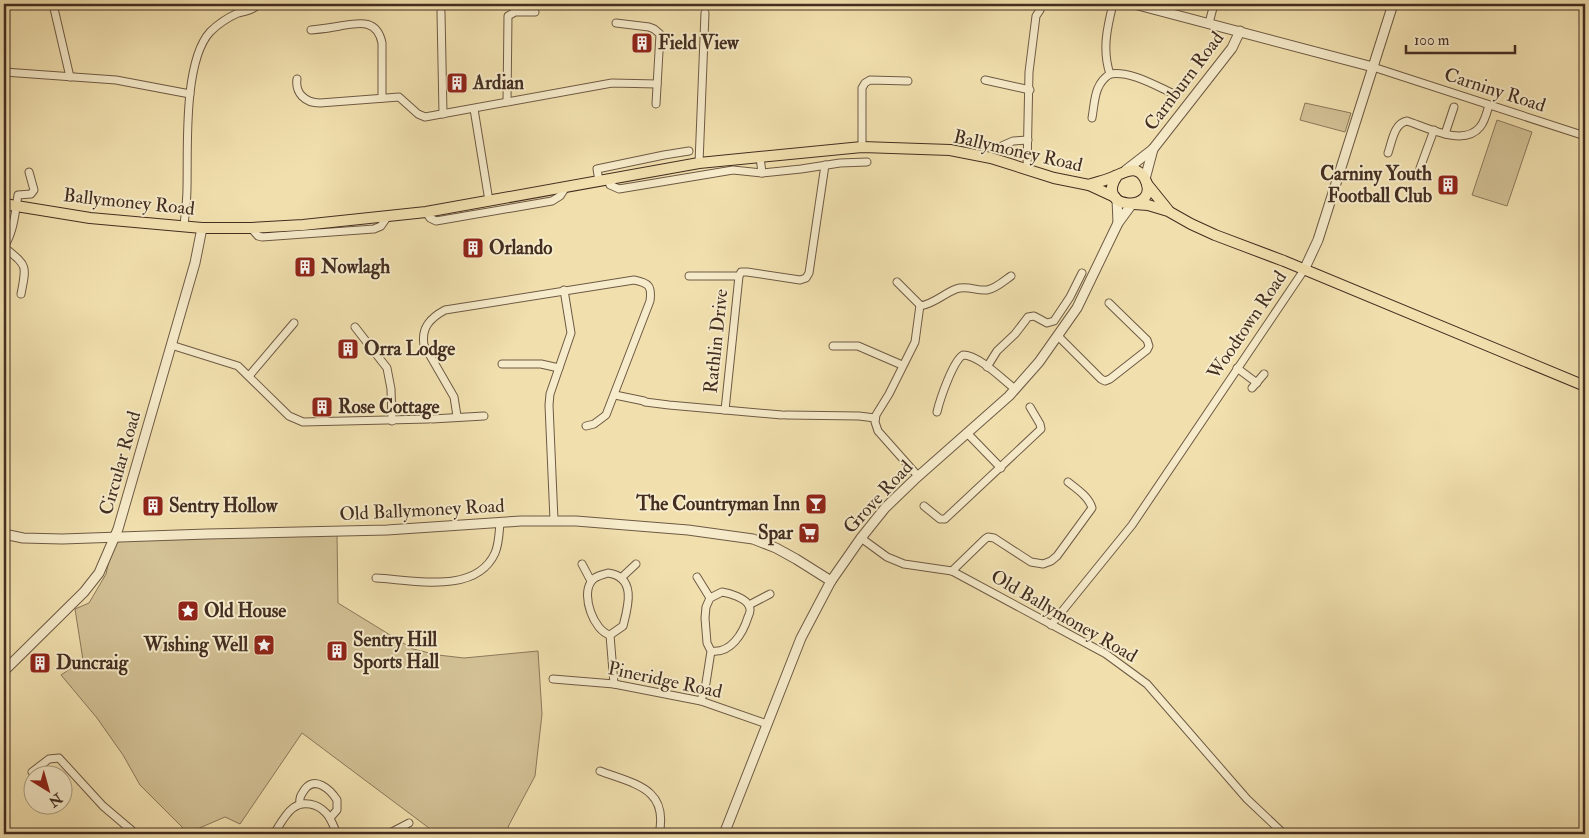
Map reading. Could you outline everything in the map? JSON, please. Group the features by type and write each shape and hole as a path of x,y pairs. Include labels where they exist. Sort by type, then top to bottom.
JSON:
{"main road":[{"name":"Ballymoney Road","path":"4,204 90,218 202,228 303,225 426,212 699,164 862,147 950,150 991,158 1028,168 1054,178 1089,185 1116,198"},
{"path":"1168,211 1137,172 1126,170 1117,176 1112,186 1116,198 1125,204 1148,206 1168,211 1198,228 1585,386"},
{"name":"Ballymoney Road","path":"1089,185 1117,176"},
{"path":"1133,204 1139,202 1145,195 1146,181"}],"street":[{"path":"54,4 70,77"},
{"path":"184,226 187,191 187,122 197,54 209,33 233,16 259,4"},
{"path":"1028,168 1029,72 1036,16 1041,4"},
{"path":"1110,74 1105,47 1113,4"},
{"name":"Carniny Road","path":"1134,4 1372,67 1585,136"},
{"path":"1209,23 1214,4"},
{"name":"Woodtown Road","path":"1051,625 1132,526 1304,270 1318,240 1393,4"},
{"path":"440,12 443,114"},
{"path":"508,102 508,16 515,12 535,12"},
{"path":"699,164 705,12"},
{"path":"311,30 362,23 375,28 382,43 382,98"},
{"path":"616,23 652,28 660,34 656,104"},
{"name":"Carnburn Road","path":"1126,170 1153,149 1232,48 1240,31"},
{"path":"4,72 116,80 190,94"},
{"path":"1092,118 1098,86 1110,74 1122,74 1140,79 1172,93"},
{"path":"298,78 297,88 307,101 314,103 400,97 420,116 429,117 612,83 657,84"},
{"path":"862,147 862,88 865,83 870,80 908,80"},
{"path":"985,80 1030,90"},
{"path":"1388,153 1396,128 1402,122 1462,137 1476,132 1483,123 1489,105"},
{"path":"1446,134 1454,107"},
{"path":"474,109 488,201"},
{"path":"1420,168 1434,130"},
{"path":"976,144 997,148 1017,140 1028,140"},
{"name":"Carnburn Road","path":"1146,181 1153,149"},
{"path":"689,151 597,169 603,180 619,189 733,170 762,172 840,163 867,162"},
{"path":"760,157 762,172"},
{"name":"Rathlin Drive","path":"689,276 739,276 741,273 747,272 800,280 808,276 825,165"},
{"path":"21,294 25,274 24,267 4,246 11,232 18,195 31,194 34,190 29,172"},
{"name":"Ballymoney Road","path":"426,212 430,218 436,221 552,201 560,196 566,187"},
{"name":"Grove Road","path":"1116,198 1118,223"},
{"name":"Grove Road","path":"724,834 801,638 831,581 885,508 918,476 968,434 1015,389 1039,362 1077,308 1118,223 1133,204"},
{"name":"Circular Road","path":"4,671 84,592 99,573 118,529 195,263 202,228"},
{"path":"987,367 997,351 1015,334 1028,317 1034,316 1047,324 1054,321 1070,297 1082,273"},
{"name":"Rathlin Drive","path":"725,410 739,276"},
{"path":"920,306 933,302 963,287 992,289 1011,276"},
{"path":"457,416 454,397 424,346 424,332 430,320 445,310 634,280 643,282 650,288 650,301 615,395 603,418 594,424 586,426"},
{"path":"897,282 920,306 917,338 875,418 875,425 878,431 918,476"},
{"path":"554,520 549,405 550,394 571,333 564,290"},
{"path":"1058,336 1100,378 1110,379 1147,350 1149,346 1147,340 1109,303"},
{"path":"250,376 294,323"},
{"path":"355,327 388,368 392,421"},
{"path":"171,345 233,364 250,376 289,416 303,422 392,421 484,416"},
{"path":"833,346 858,346 902,365"},
{"path":"937,412 941,397 960,356 965,354 987,367 1015,389"},
{"path":"502,364 541,364 559,368"},
{"path":"1237,368 1255,386 1264,374"},
{"name":"Rathlin Drive","path":"615,395 644,401 725,410 784,415 875,418"},
{"path":"924,506 940,519 945,519 1001,468 1041,430 1040,424 1030,407"},
{"path":"968,434 1001,468"},
{"path":"952,571 988,537 995,539 1033,563 1043,564 1053,559 1092,508 1083,494 1068,482"},
{"name":"Old Ballymoney Road","path":"4,534 23,538 114,538 388,530 554,520 688,530 753,540 776,548 831,581"},
{"path":"376,578 446,582 458,581 473,576 485,568 494,554 498,544 500,523"},
{"name":"Old Ballymoney Road","path":"861,538 887,557 904,564 952,571 1106,654 1147,684 1247,799 1284,834"},
{"path":"582,564 591,581"},
{"path":"621,578 636,564"},
{"path":"608,573 615,574 621,578 629,592 628,607 623,626 610,635 601,631 593,620 588,595 591,581 608,573"},
{"path":"697,577 710,598"},
{"path":"701,701 711,650 707,643 706,607 710,598 717,593 725,592 745,601 749,605 750,610 740,637 726,647 715,651 711,650"},
{"path":"749,605 770,594"},
{"path":"610,635 614,684"},
{"name":"Pineridge Road","path":"553,679 614,684 701,701 767,724"},
{"path":"40,766 55,757 59,758 66,766"},
{"path":"600,771 645,788 653,795 659,808 659,834"},
{"path":"72,773 102,806 136,834"},
{"path":"300,804 300,796 307,786 317,782 331,792 337,800 337,810 330,818"},
{"path":"274,834 291,810 300,804 307,804 317,806 326,812 337,834"},
{"path":"388,834 409,823"}],"shaded area":[{"path":"1305,103 1351,113 1345,132 1300,120"},
{"path":"1497,120 1532,132 1507,206 1472,195"},
{"path":"337,534 338,603 413,649 438,655 464,658 538,651 542,714 535,776 506,834 437,834 302,733 240,824 225,817 188,833 140,785 123,755 97,718 61,675 83,660 75,609 89,603 106,574 114,538"}],"place":[{"name":"Field View","path":"642,43"},
{"name":"Ardian","path":"457,83"},
{"name":"Carniny Youth Football Club","path":"1448,185"},
{"name":"Orlando","path":"473,248"},
{"name":"Nowlagh","path":"305,267"},
{"name":"Orra Lodge","path":"348,349"},
{"name":"Rose Cottage","path":"322,407"},
{"name":"The Countryman Inn","path":"816,504"},
{"name":"Sentry Hollow","path":"153,506"},
{"name":"Spar","path":"809,533"},
{"name":"Old House","path":"188,611"},
{"name":"Wishing Well","path":"264,645"},
{"name":"Sentry Hill Sports Hall","path":"337,651"},
{"name":"Duncraig","path":"40,663"}]}
